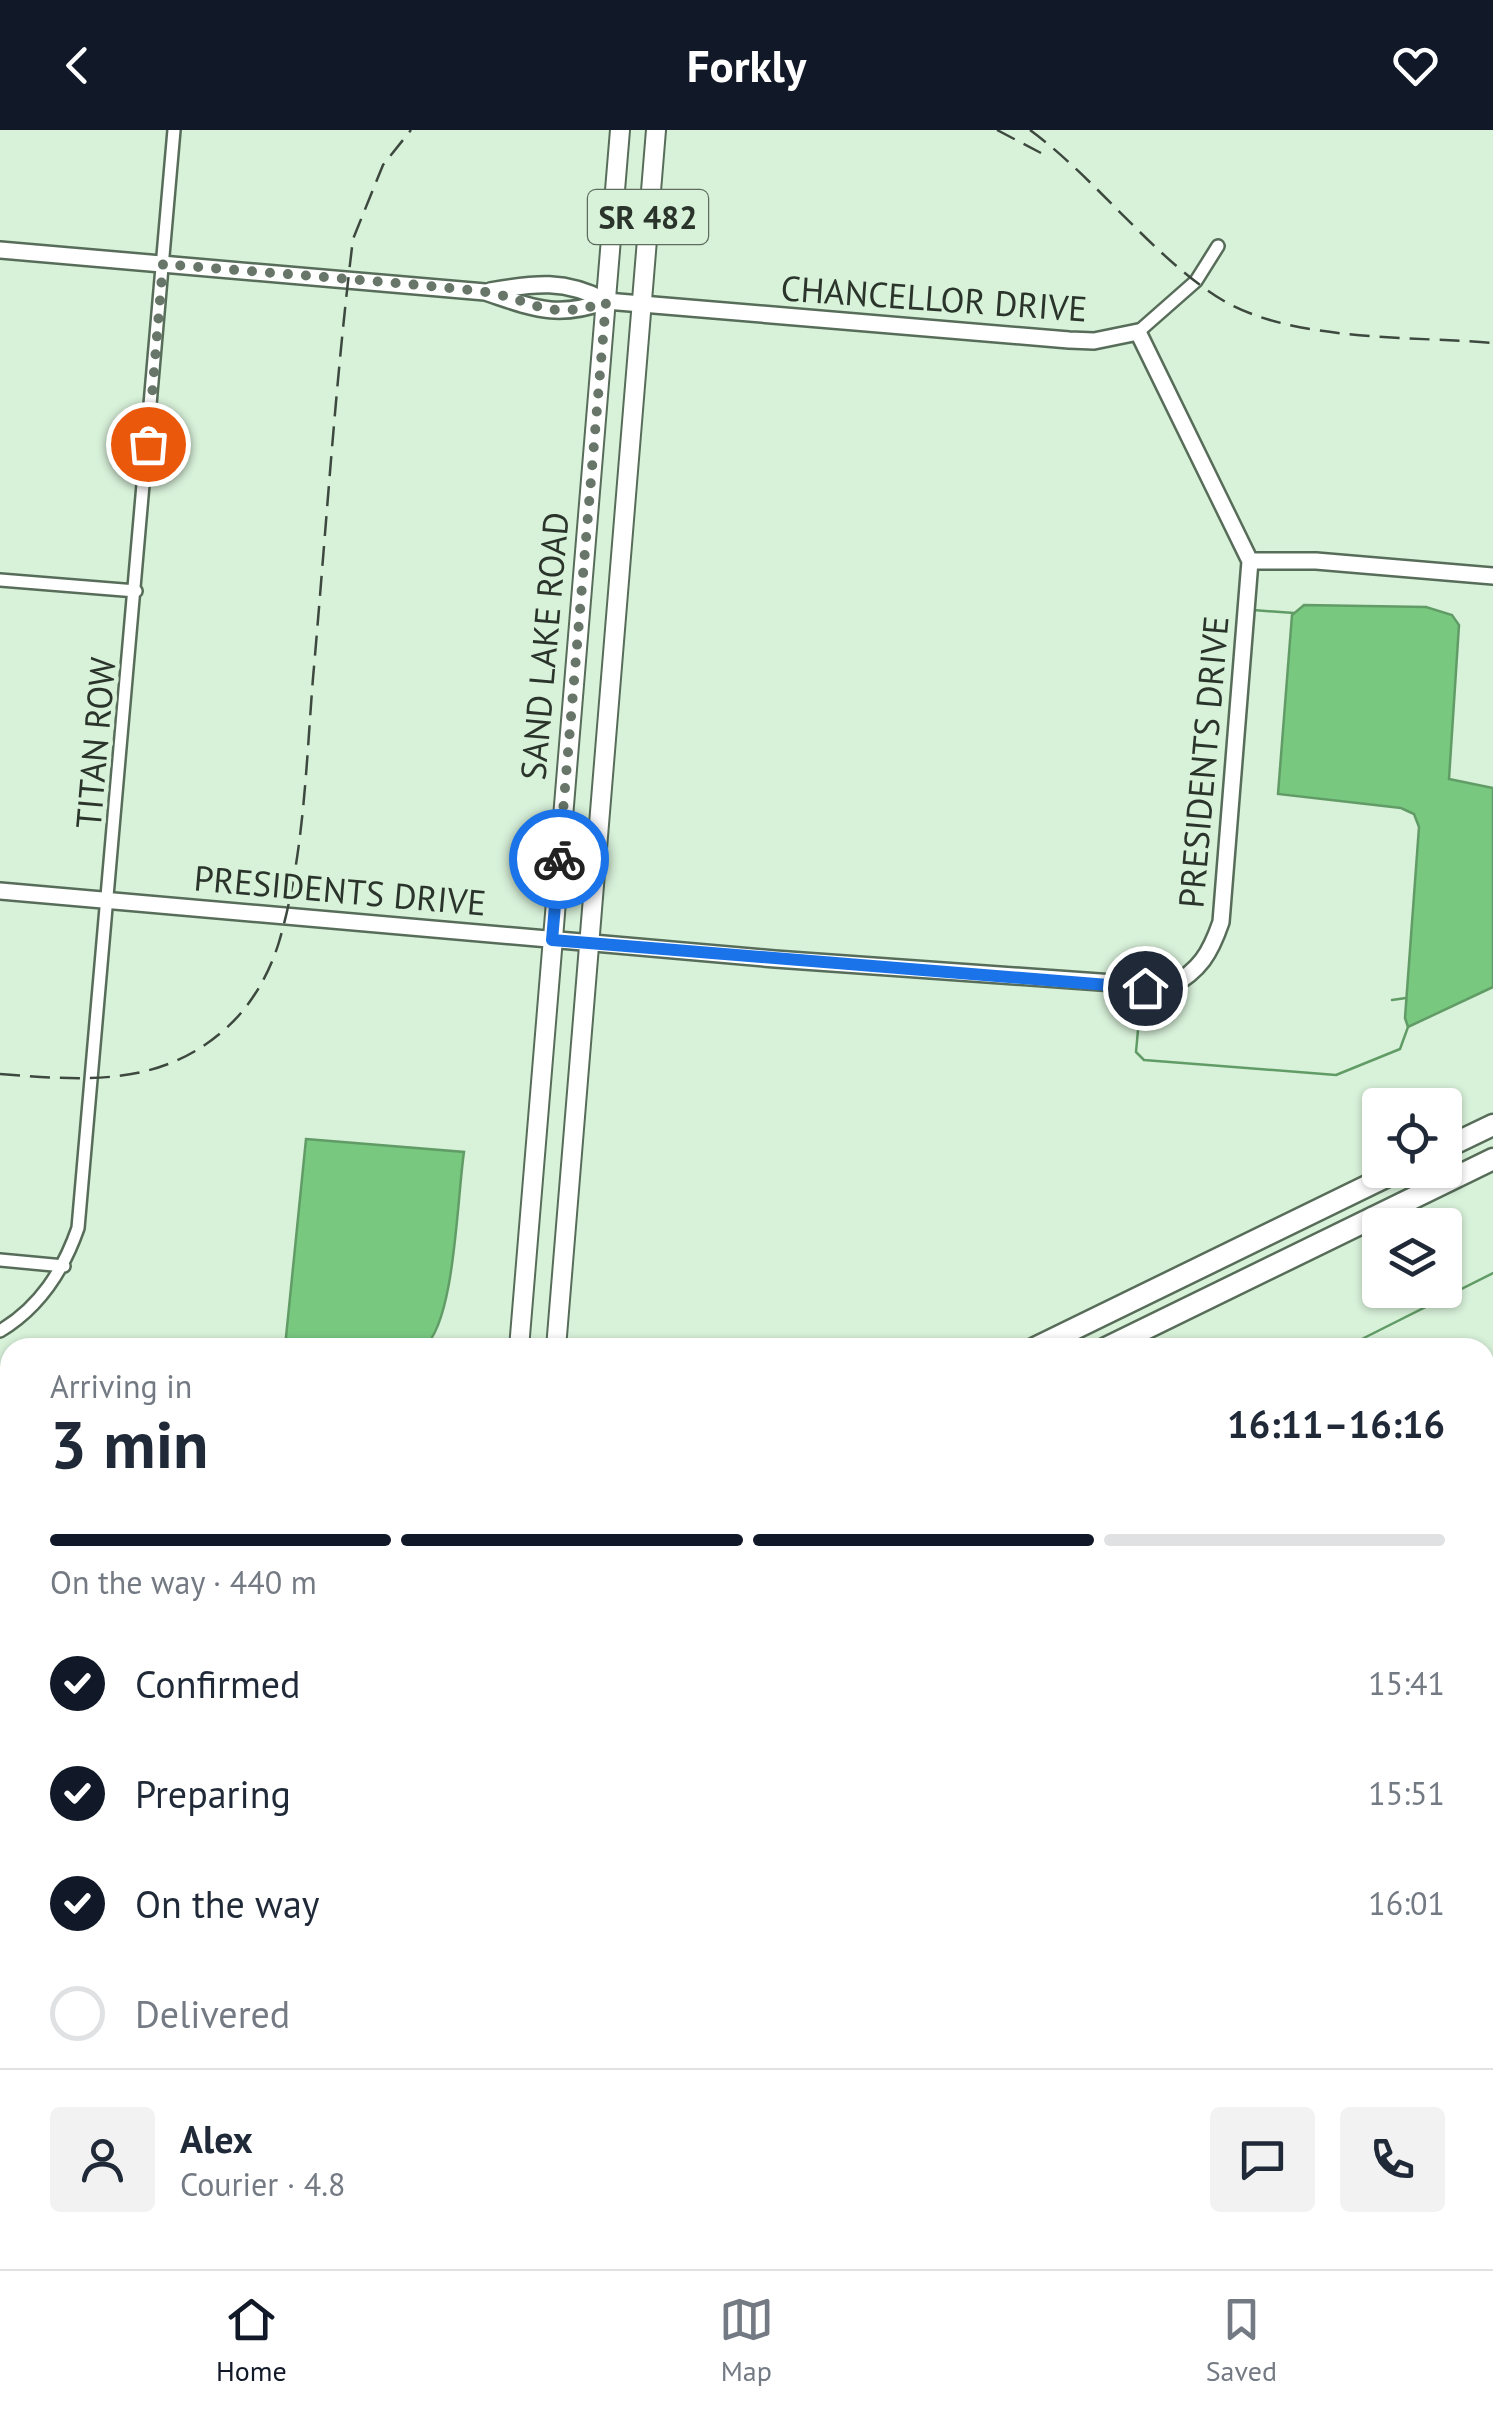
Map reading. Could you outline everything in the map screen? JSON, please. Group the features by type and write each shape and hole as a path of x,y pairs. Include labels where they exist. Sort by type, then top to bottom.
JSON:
{"highway":[{"path":"1462,1140 1493,1124"},
{"path":"1126,1338 1493,1159"},
{"path":"1056,1338 1363,1188"}],"main road":[{"name":"SAND LAKE ROAD","path":"520,1338 620,130"},
{"name":"SAND LAKE ROAD","path":"557,1338 656,130"}],"street":[{"name":"TITAN ROW","path":"0,1331 39,1300 64,1266 78,1230 174,130"},
{"path":"1218,246 1196,281 1138,332 1250,561 1316,562 1493,576"},
{"name":"CHANCELLOR DRIVE","path":"0,250 485,292 549,311 574,313 606,302 1094,342 1138,332"},
{"name":"CHANCELLOR DRIVE","path":"485,292 521,285 578,286 606,302"},
{"name":"PRESIDENTS DRIVE","path":"0,890 587,944 1170,987 1194,974 1210,952 1220,922 1250,561"},
{"path":"0,580 136,592"},
{"path":"0,1260 64,1266"}],"shaded area":[{"path":"1304,605 1426,607 1452,615 1459,625 1449,779 1493,788 1493,987 1408,1027 1405,1018 1419,827 1414,814 1401,808 1278,794 1292,615"},
{"path":"306,1139 464,1152 448,1286 430,1338 286,1338"}],"waterway":[{"path":"1253,610 1294,613"},
{"path":"1392,1000 1406,998"},
{"path":"1140,1008 1136,1052 1144,1060 1336,1075 1400,1049 1408,1027"},
{"path":"1364,1338 1493,1273"}],"railway":[{"path":"0,1074 89,1078 145,1071 172,1063 233,1022 270,967 294,877 303,811 353,239 383,165 411,130"},
{"path":"997,130 1041,153"},
{"path":"1030,130 1174,264 1224,301 1285,324 1319,330 1493,343"}],"way so far":[{"path":"148,444 163,264 485,292 549,311 574,313 606,302 559,859"}],"route":[{"path":"559,859 552,940 1145,988"}]}
